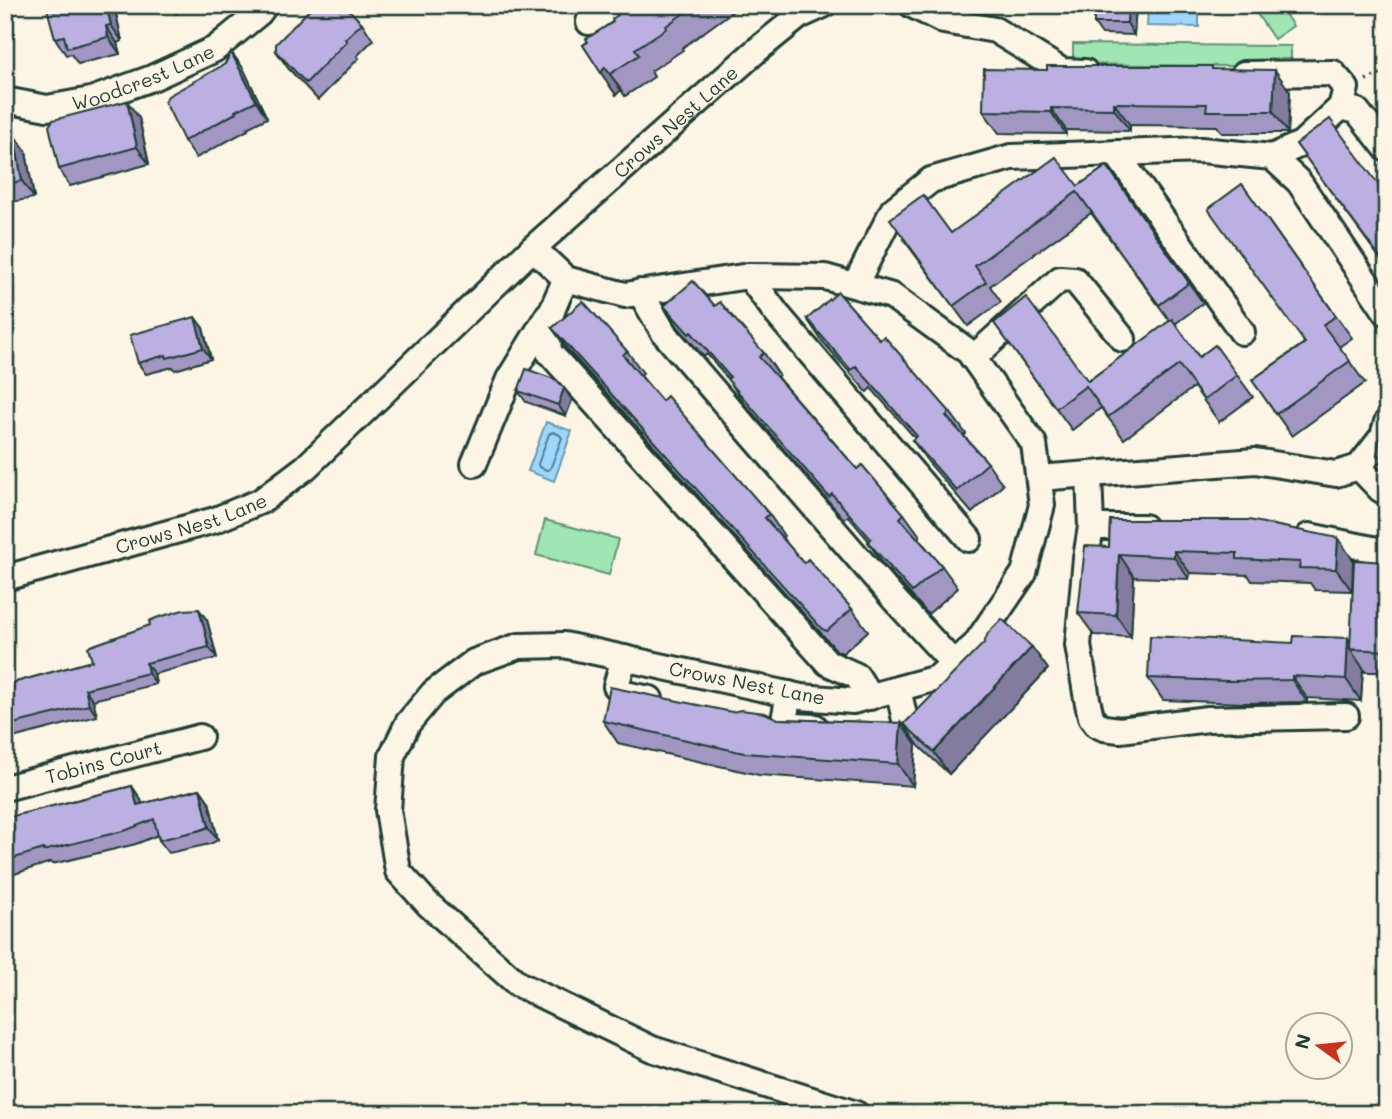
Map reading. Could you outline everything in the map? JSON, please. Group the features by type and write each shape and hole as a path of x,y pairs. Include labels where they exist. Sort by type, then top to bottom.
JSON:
{"street":[{"name":"Woodcrest Lane","path":"5,100 47,108 103,96 152,78 215,49 265,5"},
{"path":"589,22 614,5"},
{"name":"Crows Nest Lane","path":"5,578 215,520 261,501 306,467 533,248 757,50 796,10 823,5"},
{"path":"912,5 944,21 995,30 1062,71 1102,72"},
{"path":"855,285 893,210 931,180 1011,158 1201,150 1272,157 1301,144 1341,107 1346,88 1333,73 1222,74"},
{"path":"1341,107 1357,111 1387,149"},
{"path":"1116,153 1161,213 1242,332"},
{"path":"1272,157 1299,183 1387,313"},
{"name":"Crows Nest Lane","path":"533,248 566,279 625,295 749,276 825,277 892,296 969,352 1034,444 1042,505 1024,573 975,645 937,678 853,701 772,698 624,658 564,645 519,646 474,662 433,692 408,723 392,756 388,810 398,871 428,904 518,984 652,1049 856,1114"},
{"path":"749,276 777,314 968,539"},
{"path":"474,464 509,379 550,312 566,279"},
{"path":"972,358 1060,279 1075,280 1123,339"},
{"path":"640,292 664,333 893,598 954,663"},
{"path":"550,312 547,335 549,352 828,663 858,676 870,697"},
{"path":"1039,478 1255,461 1336,474 1359,467 1382,436 1387,422"},
{"path":"1359,467 1387,493"},
{"path":"1090,474 1091,527 1078,645 1091,717 1097,724 1104,728 1121,730 1208,719 1346,716"},
{"path":"1091,527 1169,527"},
{"path":"1293,533 1387,552"},
{"path":"943,700 989,654 992,641 985,631"},
{"path":"624,658 616,686 625,694 674,704"},
{"path":"898,689 905,723"},
{"path":"772,698 785,720 794,726 833,727"},
{"name":"Tobins Court","path":"5,788 200,737"}],"green space":[{"path":"1251,5 1279,5 1293,26 1274,39"},
{"path":"1073,44 1291,46 1291,67 1073,64"},
{"path":"545,520 618,539 609,575 536,555"}],"water":[{"path":"1148,5 1199,5 1199,27 1147,26"},
{"path":"546,422 572,431 554,481 528,471"}],"building":[{"path":"46,5 106,5 111,25 106,26 108,37 67,48 64,36 55,38"},
{"path":"314,5 344,5 362,23 306,83 276,51 276,44"},
{"path":"626,5 695,5 635,49 639,55 610,74 605,67 601,73 583,45 588,42 586,39 613,22 612,19 618,15 616,12"},
{"path":"1094,5 1128,5 1127,23 1094,23"},
{"path":"231,52 256,101 184,141 165,102 168,96 225,64"},
{"path":"1047,66 1212,66 1212,69 1275,70 1273,111 1206,111 1207,104 1114,103 1114,109 983,111 984,69 1047,70"},
{"path":"127,101 137,147 59,169 49,126 53,120"},
{"path":"1330,119 1387,196 1387,267 1296,144"},
{"path":"14,135 22,181 5,184 5,137"},
{"path":"1056,157 1078,186 1107,166 1189,283 1159,305 1077,192 975,266 986,282 953,306 890,219 923,195 951,233"},
{"path":"1242,184 1336,316 1323,325 1350,361 1276,414 1252,380 1305,343 1208,209"},
{"path":"693,281 715,306 720,302 764,353 759,357 857,469 862,465 904,514 900,518 942,566 912,592 868,542 871,539 832,494 829,497 727,379 730,377 664,306"},
{"path":"838,292 880,340 884,336 950,412 946,416 988,463 957,491 912,440 917,436 856,366 851,370 807,319"},
{"path":"1026,297 1088,381 1172,319 1199,357 1215,345 1237,375 1204,400 1179,365 1108,417 1086,386 1056,408 994,323"},
{"path":"583,301 627,351 623,355 662,401 667,396 769,514 765,518 804,563 808,559 852,609 827,631 822,629 552,328"},
{"path":"195,317 203,348 138,363 130,335"},
{"path":"526,369 557,380 564,388 558,405 518,391"},
{"path":"1383,419 1387,420 1387,457 1377,455"},
{"path":"1110,520 1249,520 1338,538 1336,569 1299,568 1300,562 1237,559 1237,553 1174,551 1174,557 1119,554 1116,615 1078,613 1085,546 1109,547"},
{"path":"1354,560 1387,562 1387,651 1350,649"},
{"path":"199,609 209,647 146,663 148,673 85,689 89,705 5,726 5,685 92,661 88,647 150,625 149,621 156,618 183,610"},
{"path":"1002,619 1032,647 934,752 904,724 984,643 988,633"},
{"path":"1150,636 1293,643 1294,636 1348,638 1346,679 1292,676 1292,680 1228,681 1148,678"},
{"path":"610,687 732,712 741,710 765,713 778,719 901,723 898,764 744,753 603,721"},
{"path":"132,786 137,805 200,789 209,827 159,840 154,819 127,830 43,849 5,861 5,818"}]}
